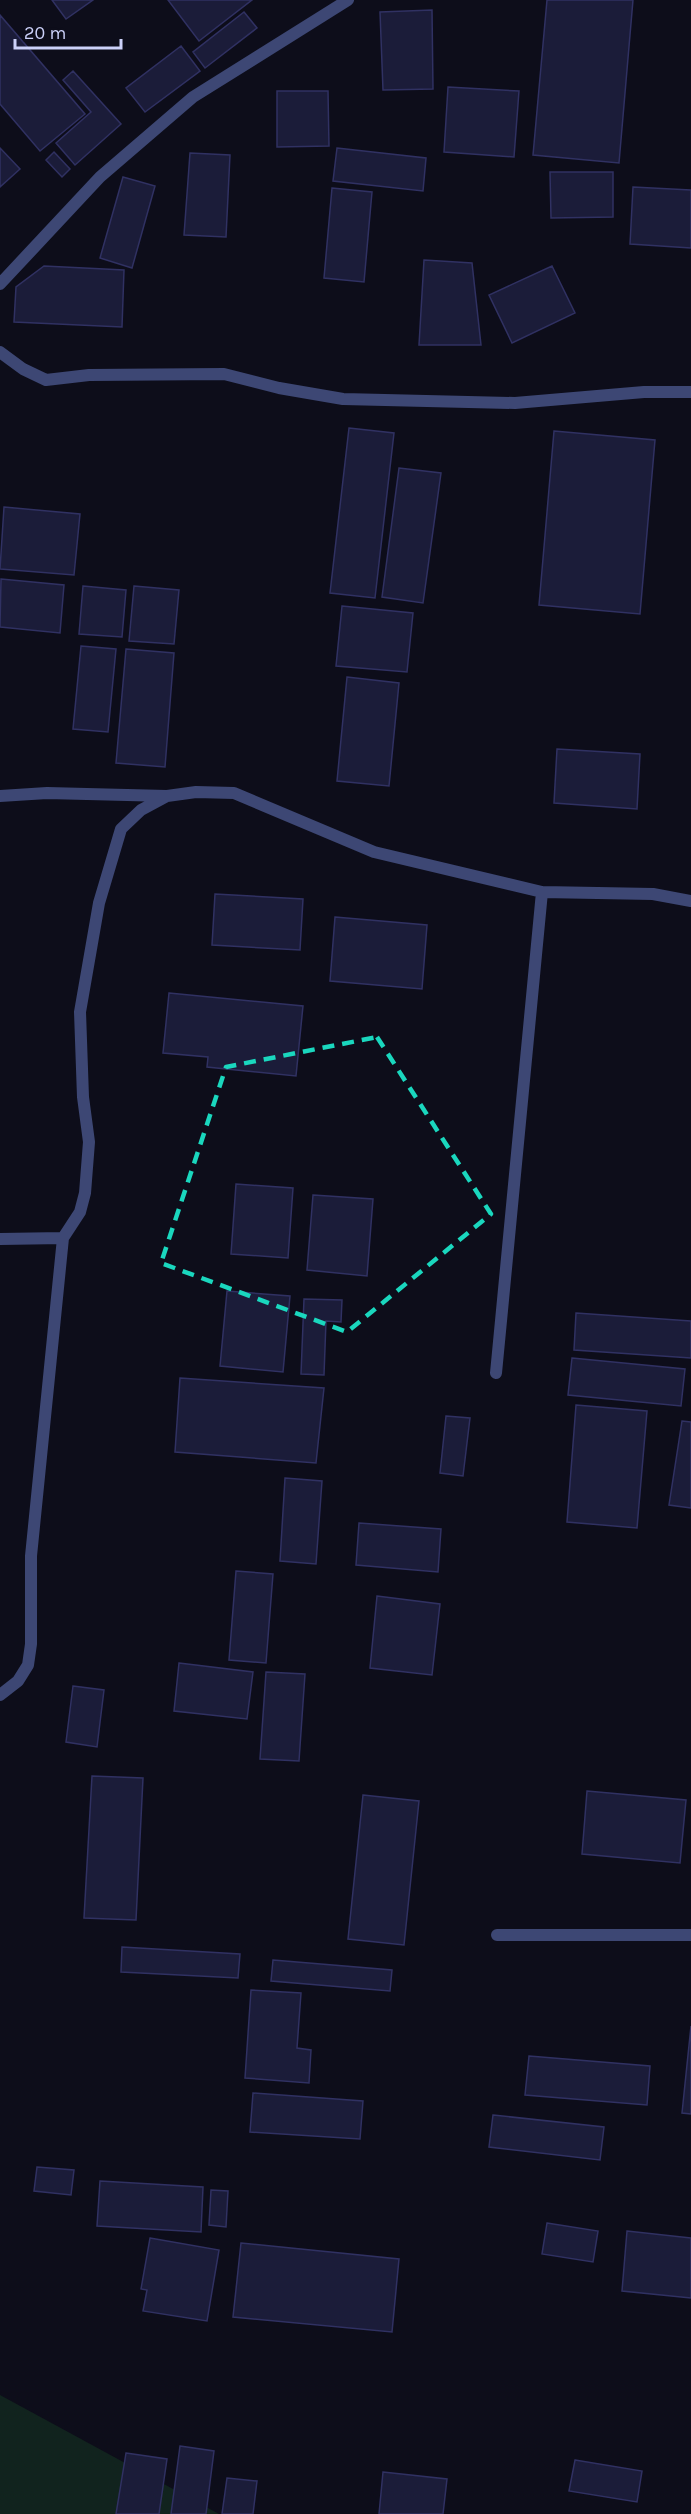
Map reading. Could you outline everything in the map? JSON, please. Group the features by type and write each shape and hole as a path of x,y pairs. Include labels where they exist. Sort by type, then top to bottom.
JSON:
{"street":[{"path":"0,284 100,177 193,97 348,0"},
{"path":"0,352 23,369 46,380 89,375 224,374 279,388 343,399 515,403 644,392 691,392"},
{"path":"0,796 47,793 167,796 196,792 234,793 374,852 542,892 653,894 691,901"},
{"path":"0,1695 18,1681 28,1665 31,1556 63,1238 80,1212 85,1193 89,1142 83,1098 80,1012 99,903 121,829 141,810 167,796"},
{"path":"496,1373 542,892"},
{"path":"0,1239 63,1238"},
{"path":"497,1935 691,1935"}],"highlighted area":[{"path":"377,1037 491,1214 347,1332 161,1263 226,1067"}],"green space":[{"path":"0,2395 219,2514 0,2514"}],"building":[{"path":"52,0 93,0 66,19"},
{"path":"168,0 252,0 199,41"},
{"path":"547,0 633,0 619,163 533,155"},
{"path":"432,10 433,89 383,90 380,12"},
{"path":"244,12 257,28 205,68 193,52"},
{"path":"0,15 85,114 40,151 0,104"},
{"path":"181,46 200,71 145,112 126,88"},
{"path":"73,71 121,124 75,165 56,143 91,112 63,80"},
{"path":"448,87 519,91 514,157 444,152"},
{"path":"277,91 328,91 329,146 277,147"},
{"path":"0,148 20,169 0,187"},
{"path":"337,148 426,158 423,191 333,181"},
{"path":"54,152 70,169 62,177 46,160"},
{"path":"190,153 230,155 226,237 184,235"},
{"path":"550,172 613,172 613,217 551,218"},
{"path":"123,177 155,186 132,268 100,258"},
{"path":"633,187 691,190 691,248 630,244"},
{"path":"332,188 372,192 364,282 324,278"},
{"path":"424,260 472,263 481,345 419,345"},
{"path":"44,266 124,270 122,327 14,322 16,287"},
{"path":"552,266 575,313 512,343 489,295"},
{"path":"349,428 394,433 375,598 330,593"},
{"path":"554,431 655,440 640,614 539,605"},
{"path":"399,468 441,473 423,603 382,597"},
{"path":"4,507 80,514 74,575 0,569"},
{"path":"1,579 64,585 60,633 0,627"},
{"path":"83,586 126,590 122,637 79,634"},
{"path":"134,586 179,590 174,644 129,641"},
{"path":"342,606 413,613 407,672 336,666"},
{"path":"81,646 116,649 108,732 73,729"},
{"path":"126,649 174,653 165,767 116,763"},
{"path":"347,677 399,683 389,786 337,781"},
{"path":"557,749 640,754 637,809 554,803"},
{"path":"215,894 303,899 300,950 212,945"},
{"path":"335,917 427,925 422,989 330,981"},
{"path":"169,993 303,1006 296,1076 207,1067 208,1057 163,1053"},
{"path":"236,1184 293,1188 288,1258 231,1254"},
{"path":"313,1195 373,1199 367,1276 307,1270"},
{"path":"227,1291 290,1296 283,1372 220,1366"},
{"path":"304,1299 342,1300 341,1322 326,1321 324,1375 301,1374"},
{"path":"576,1313 691,1321 691,1358 574,1350"},
{"path":"572,1358 685,1369 681,1406 568,1395"},
{"path":"180,1378 324,1388 316,1463 175,1452"},
{"path":"576,1405 647,1411 637,1528 567,1522"},
{"path":"446,1416 470,1418 463,1476 440,1473"},
{"path":"682,1421 691,1422 691,1508 669,1505"},
{"path":"285,1478 322,1481 316,1564 280,1561"},
{"path":"359,1523 441,1529 438,1572 356,1565"},
{"path":"236,1571 273,1574 266,1663 229,1660"},
{"path":"377,1596 440,1604 432,1675 370,1668"},
{"path":"179,1663 253,1672 247,1719 174,1711"},
{"path":"266,1672 305,1674 299,1761 260,1759"},
{"path":"73,1686 104,1690 97,1747 66,1742"},
{"path":"92,1776 143,1778 136,1920 84,1918"},
{"path":"587,1791 686,1800 680,1863 582,1854"},
{"path":"363,1795 419,1801 404,1945 348,1939"},
{"path":"122,1947 240,1954 238,1978 121,1972"},
{"path":"273,1960 392,1970 390,1991 271,1981"},
{"path":"251,1990 301,1993 297,2048 311,2050 309,2083 245,2078"},
{"path":"691,2026 691,2114 682,2113"},
{"path":"529,2056 650,2066 647,2105 525,2095"},
{"path":"253,2093 363,2101 360,2139 250,2132"},
{"path":"493,2115 604,2127 600,2160 489,2147"},
{"path":"37,2167 74,2170 71,2195 34,2191"},
{"path":"100,2181 203,2187 201,2232 97,2226"},
{"path":"211,2190 228,2191 226,2227 209,2225"},
{"path":"547,2223 598,2231 593,2262 542,2254"},
{"path":"627,2231 691,2238 691,2298 622,2291"},
{"path":"150,2238 219,2250 207,2321 143,2311 147,2290 141,2289"},
{"path":"241,2243 399,2259 392,2332 233,2317"},
{"path":"180,2446 214,2451 206,2514 171,2514"},
{"path":"126,2453 167,2459 159,2514 116,2514"},
{"path":"575,2460 642,2471 637,2502 569,2491"},
{"path":"383,2472 447,2479 443,2514 379,2514"},
{"path":"227,2478 257,2481 253,2514 222,2514"}]}
